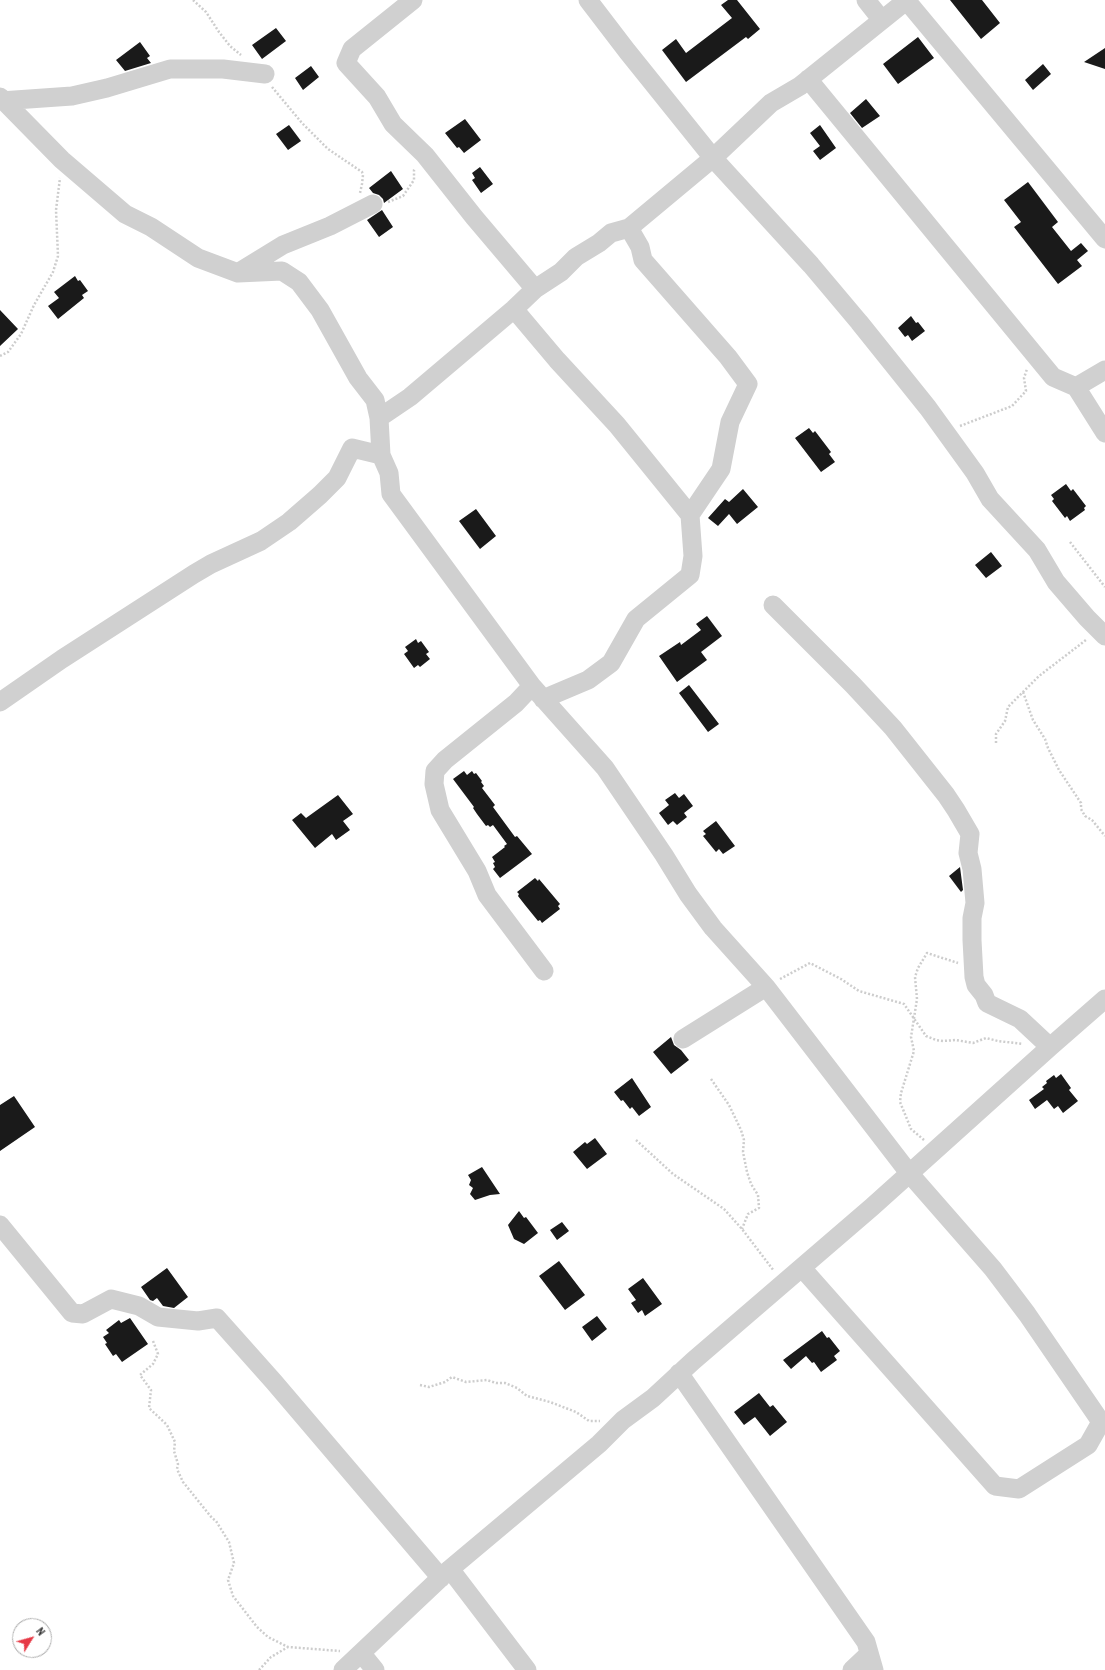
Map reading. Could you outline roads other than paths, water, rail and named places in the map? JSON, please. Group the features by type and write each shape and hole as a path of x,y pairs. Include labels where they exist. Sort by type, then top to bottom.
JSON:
{"street":[{"path":"413,0 352,49 346,63 377,97 392,124 424,155 535,289"},
{"path":"588,0 626,51 713,158 811,265 859,322 928,408 975,473 990,499 1037,550 1056,582 1101,633"},
{"path":"866,0 881,19"},
{"path":"379,418 410,397 514,309 535,289 561,272 576,257 599,243 611,233 629,228 713,158 771,103 800,86 906,0 1105,239"},
{"path":"1,99 72,96 107,88 170,69 223,69 265,74"},
{"path":"808,79 1054,376 1076,387 1105,433"},
{"path":"1,99 62,160 125,214 151,228 198,258 238,273 282,271 299,282 320,310 358,378 375,400 379,418 381,455 389,473 391,494 538,692 605,768 664,855 688,894 714,928 766,987 909,1173 993,1269 1027,1314 1103,1422 1088,1445 1019,1489 995,1486 802,1268"},
{"path":"238,273 283,245 330,226 373,204"},
{"path":"629,228 640,247 643,260 728,357 748,384 730,422 721,469 690,515"},
{"path":"514,309 557,360 616,425 690,515 693,556 690,575 636,619 611,663 588,680 538,692 516,703 445,760 435,772 434,784 440,810 477,871 487,895 544,970"},
{"path":"1076,387 1105,370"},
{"path":"0,702 62,659 194,574 211,564 261,541 289,522 320,495 336,478 352,448 381,455"},
{"path":"773,605 853,685 893,728 946,795 970,834 968,853 972,869 975,903 972,918 976,985 984,995 987,1002 1020,1019 1050,1047"},
{"path":"683,1039 766,987"},
{"path":"343,1670 362,1654 446,1573 599,1444 623,1420 654,1398 679,1373 802,1268 1105,999"},
{"path":"0,1225 72,1313 83,1314 111,1299 139,1306 158,1317 198,1321 217,1318 446,1573 527,1670"},
{"path":"679,1373 866,1642 872,1662 852,1670"},
{"path":"362,1654 375,1670"}]}
